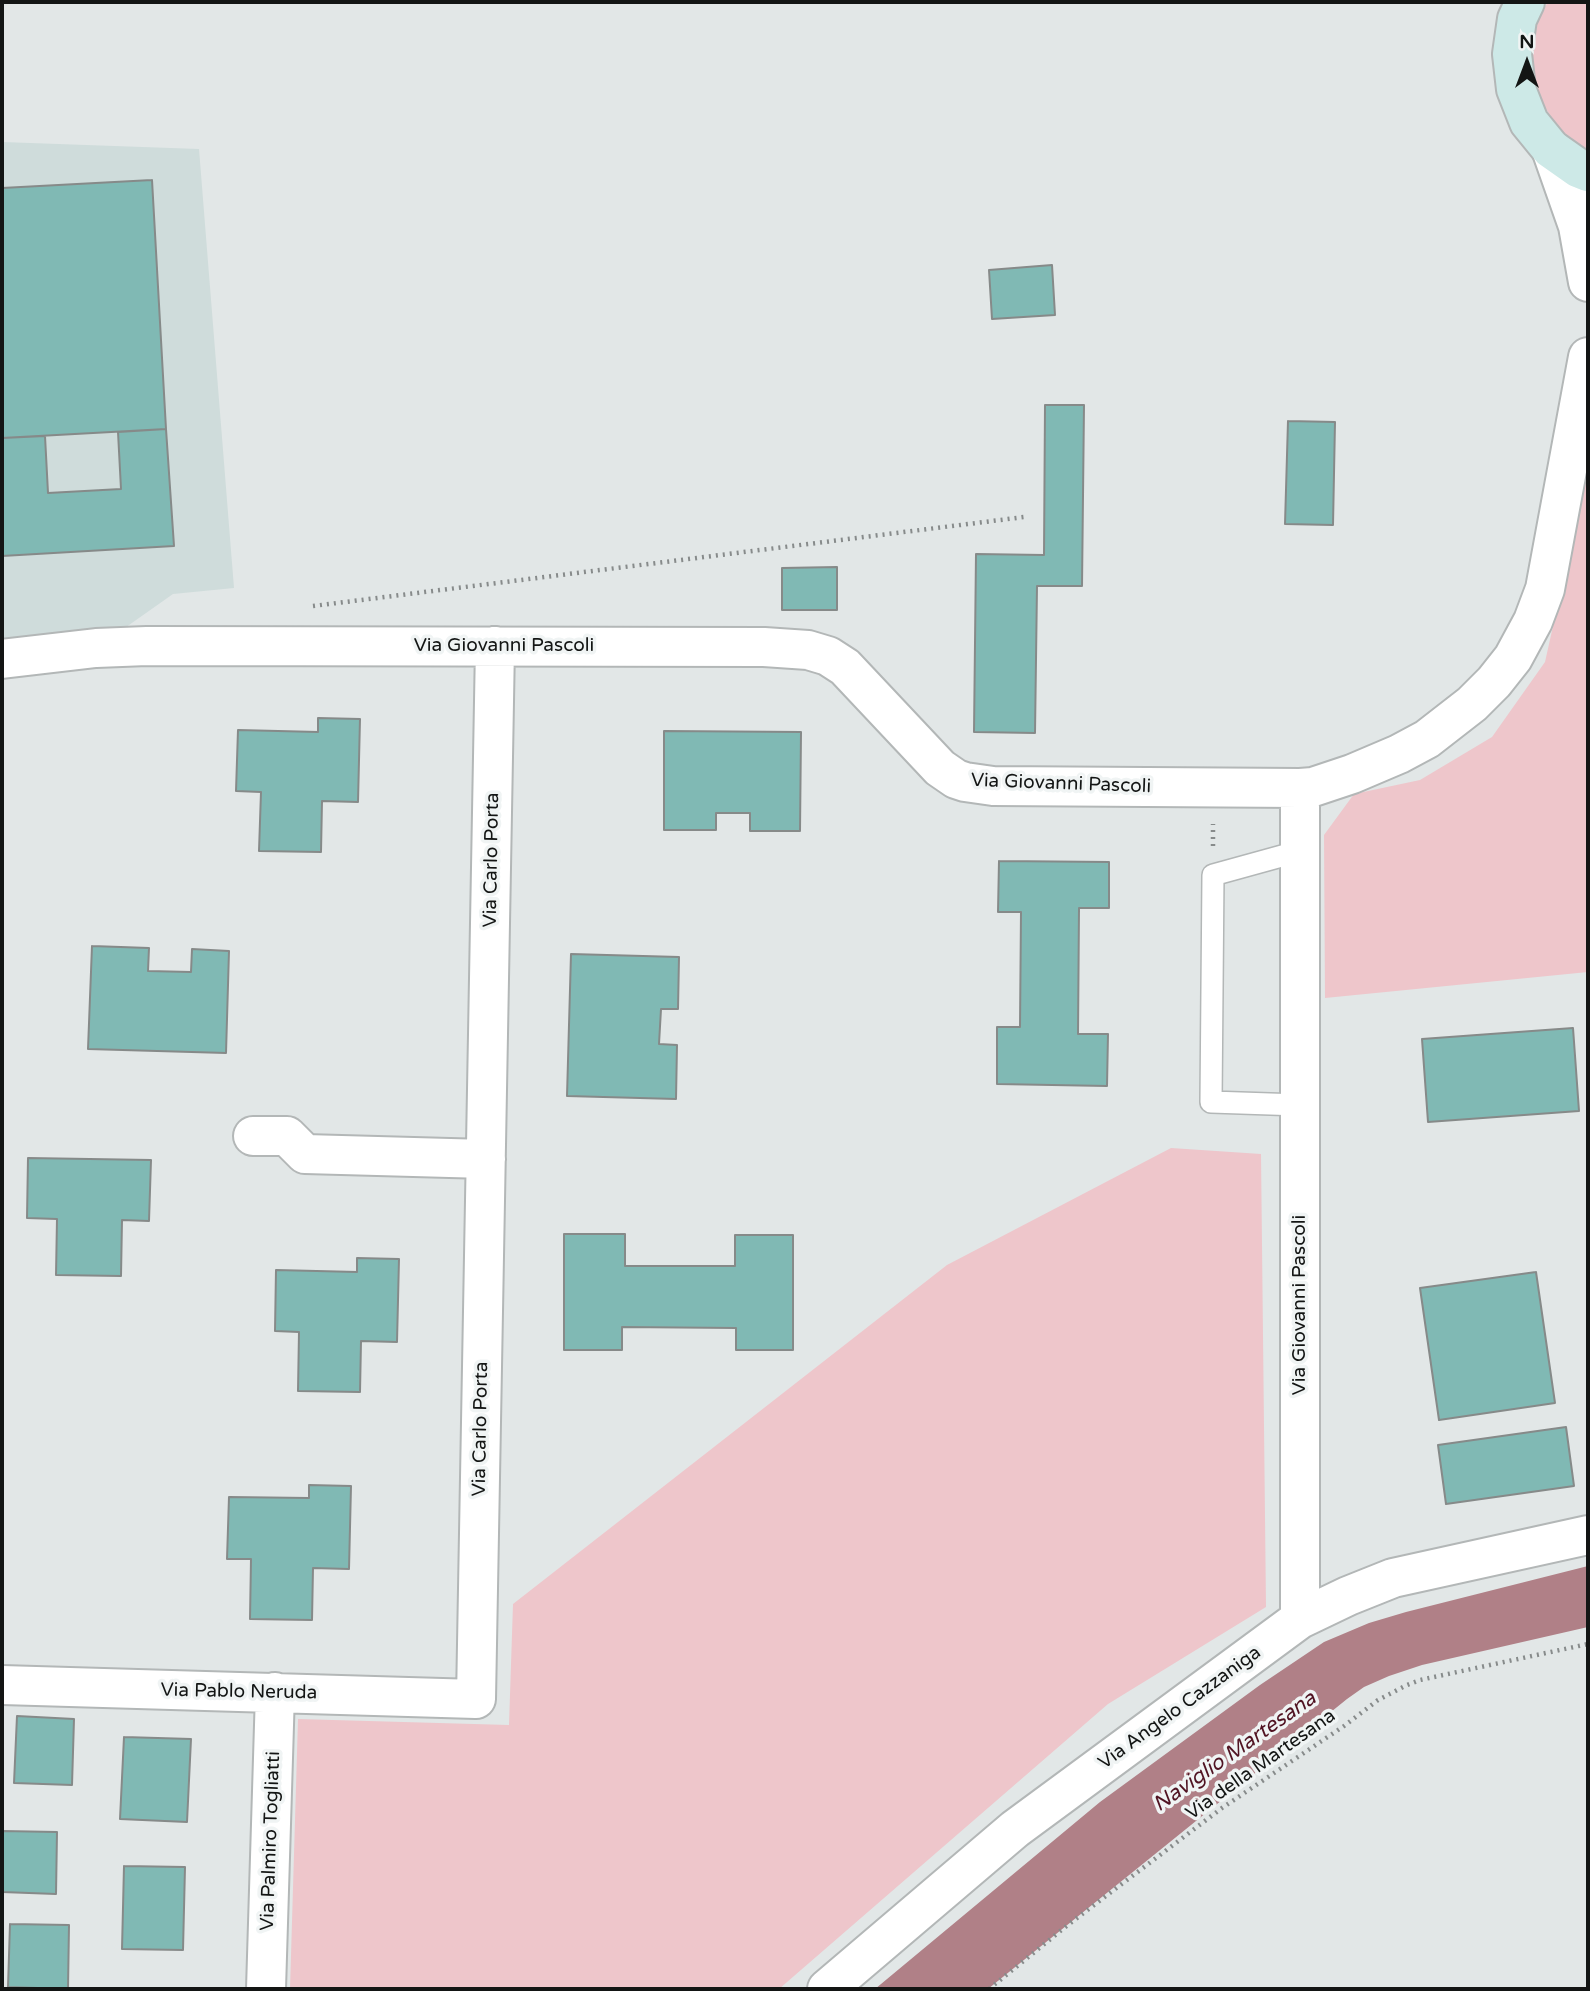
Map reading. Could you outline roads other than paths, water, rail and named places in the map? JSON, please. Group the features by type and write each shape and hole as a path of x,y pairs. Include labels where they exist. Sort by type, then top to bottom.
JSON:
{"street":[{"path":"1525,2 1517,19 1511,54 1516,89 1530,122 1552,149 1588,172"},
{"path":"1552,149 1578,226 1588,282"},
{"path":"1300,788 1313,787 1352,774 1427,739 1472,704 1494,682 1513,657 1533,621 1545,589 1588,357"},
{"name":"Via Giovanni Pascoli","path":"2,659 139,646 764,647 808,650 828,656 845,667 940,768 965,782 993,786 1300,788 1300,1619"},
{"name":"Via Carlo Porta","path":"476,1699 495,646"},
{"path":"253,1136 287,1136 305,1154 486,1159"},
{"name":"Via Angelo Cazzaniga","path":"827,1989 1015,1829 1300,1619 1393,1578 1588,1535"},
{"name":"Via Pablo Neruda","path":"2,1685 476,1699"},
{"name":"Via Palmiro Togliatti","path":"266,1989 275,1692"}],"lane":[{"path":"1300,851 1213,875 1211,1102 1300,1105"}],"water":[{"name":"Naviglio Martesana","path":"1588,1566 1588,1627 1422,1665 1364,1687 988,1989 875,1989 1100,1802 1260,1685 1324,1642 1369,1623 1406,1612"}]}
